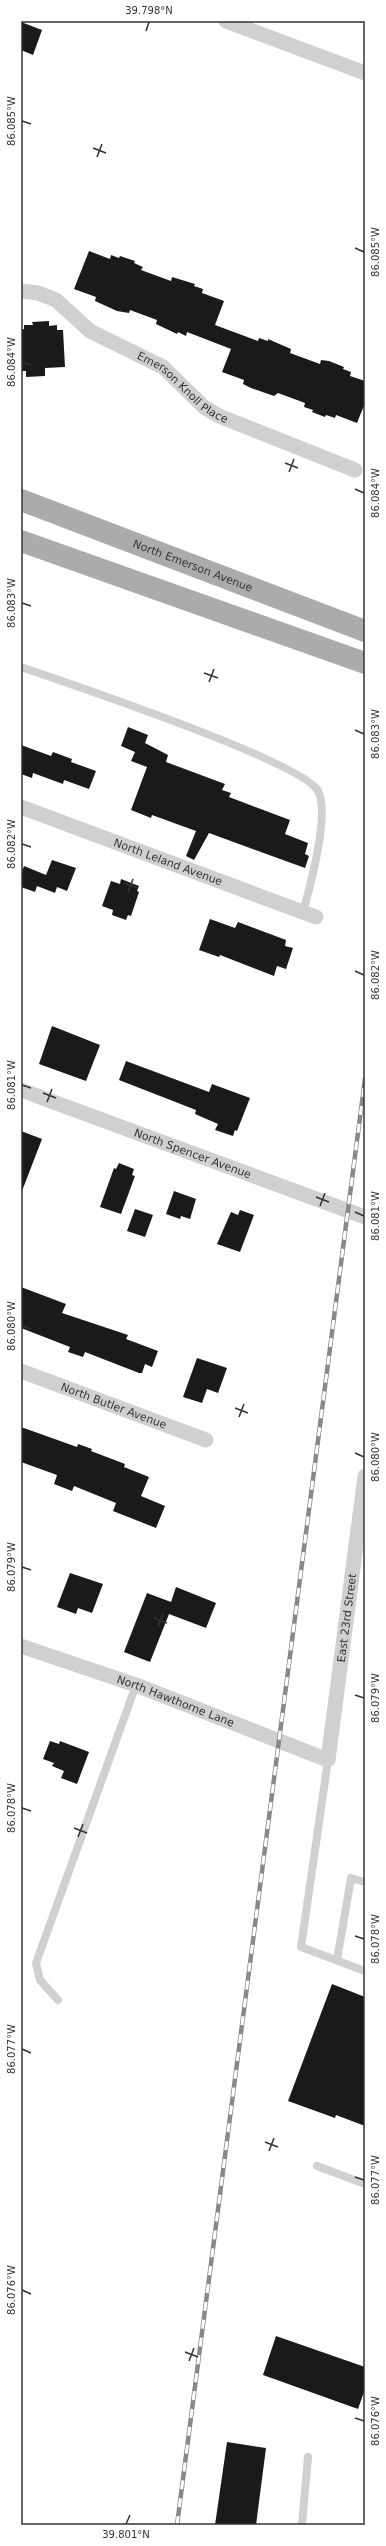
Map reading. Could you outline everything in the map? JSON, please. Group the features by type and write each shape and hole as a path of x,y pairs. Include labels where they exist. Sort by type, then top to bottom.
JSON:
{"main road":[{"name":"North Emerson Avenue","path":"21,500 365,631"},
{"path":"21,541 364,662"}],"street":[{"path":"226,21 365,73"},
{"name":"Emerson Knoll Place","path":"21,291 38,293 56,300 90,331 164,367 204,407 219,416 355,470"},
{"name":"North Leland Avenue","path":"21,807 310,915"},
{"name":"North Spencer Avenue","path":"21,1090 365,1217"},
{"name":"North Butler Avenue","path":"21,1371 206,1440"},
{"name":"East 23rd Street","path":"328,1760 364,1500 365,1476"},
{"name":"North Hawthorne Lane","path":"21,1646 136,1685 328,1760"}],"lane":[{"path":"21,667 142,709 272,762 310,781 318,791 321,801 321,815 310,915"},
{"path":"58,2000 40,1980 36,1963 136,1685"},
{"path":"328,1760 300,1947 365,1971"},
{"path":"337,1960 351,1878 365,1882"},
{"path":"316,2166 365,2184"},
{"path":"302,2525 308,2458"}],"building":[{"path":"21,22 42,30 33,55 21,50"},
{"path":"89,251 110,259 111,255 119,258 120,256 135,261 134,263 143,267 141,270 171,281 172,277 195,284 194,286 203,289 202,293 224,301 215,325 258,341 259,338 268,341 268,339 291,349 290,353 320,364 321,360 329,361 344,367 343,369 351,372 350,376 365,381 365,403 357,423 336,415 335,418 326,415 325,417 304,407 305,403 278,393 274,396 251,388 243,384 244,380 222,372 231,349 187,332 186,336 178,332 177,334 156,324 157,320 130,310 129,313 117,311 95,301 96,297 74,289"},
{"path":"49,321 49,326 57,325 57,330 63,330 65,367 45,368 45,376 26,377 26,371 21,371 21,330 24,329 24,325 33,325 32,322"},
{"path":"128,727 148,735 145,743 168,755 166,762 225,784 222,790 231,793 229,797 290,820 285,834 308,843 305,854 309,856 305,868 209,833 194,860 186,856 196,831 152,815 151,818 131,810 147,767 131,761 135,752 121,746"},
{"path":"21,745 51,756 53,752 72,759 71,762 96,771 89,789 64,780 63,784 33,773 32,778 21,774"},
{"path":"52,860 76,868 67,891 57,887 55,893 37,886 35,892 21,887 21,874 24,866 46,875"},
{"path":"121,879 139,886 137,891 139,892 131,916 128,915 126,920 112,915 113,910 102,906 111,881 120,884"},
{"path":"210,919 235,928 238,922 286,940 285,946 293,948 286,969 277,966 274,976 220,955 219,957 199,950"},
{"path":"52,1026 100,1045 86,1081 39,1064"},
{"path":"126,1061 209,1092 212,1084 250,1098 237,1131 235,1130 233,1136 215,1130 218,1124 195,1114 196,1110 119,1080"},
{"path":"21,1131 42,1139 22,1191 21,1190"},
{"path":"119,1163 134,1169 132,1175 135,1176 121,1214 100,1207 114,1168 116,1169"},
{"path":"174,1191 196,1199 190,1219 181,1216 180,1219 166,1214"},
{"path":"135,1209 153,1215 145,1237 127,1231"},
{"path":"240,1210 254,1215 240,1252 217,1244 231,1212 238,1215"},
{"path":"21,1287 66,1304 62,1313 128,1335 126,1339 158,1351 152,1367 145,1364 142,1373 139,1373 85,1352 83,1357 68,1352 70,1347 21,1328"},
{"path":"197,1358 227,1368 218,1393 207,1389 202,1403 183,1397"},
{"path":"21,1427 77,1447 78,1444 92,1449 91,1451 125,1464 124,1467 149,1477 141,1496 165,1506 156,1528 113,1511 116,1503 74,1486 72,1491 54,1484 57,1475 21,1462"},
{"path":"70,1573 103,1584 92,1613 78,1608 76,1614 57,1607"},
{"path":"176,1587 216,1603 206,1628 169,1614 150,1662 124,1652 147,1593 171,1602"},
{"path":"50,1741 59,1744 60,1741 89,1752 77,1784 61,1778 64,1771 52,1766 54,1763 43,1759"},
{"path":"332,1984 365,1997 365,2126 336,2115 335,2118 288,2101"},
{"path":"276,2336 365,2367 365,2389 358,2409 263,2375"},
{"path":"227,2442 266,2448 256,2525 215,2525"}],"railway":[{"path":"177,2525 365,1079"}]}
